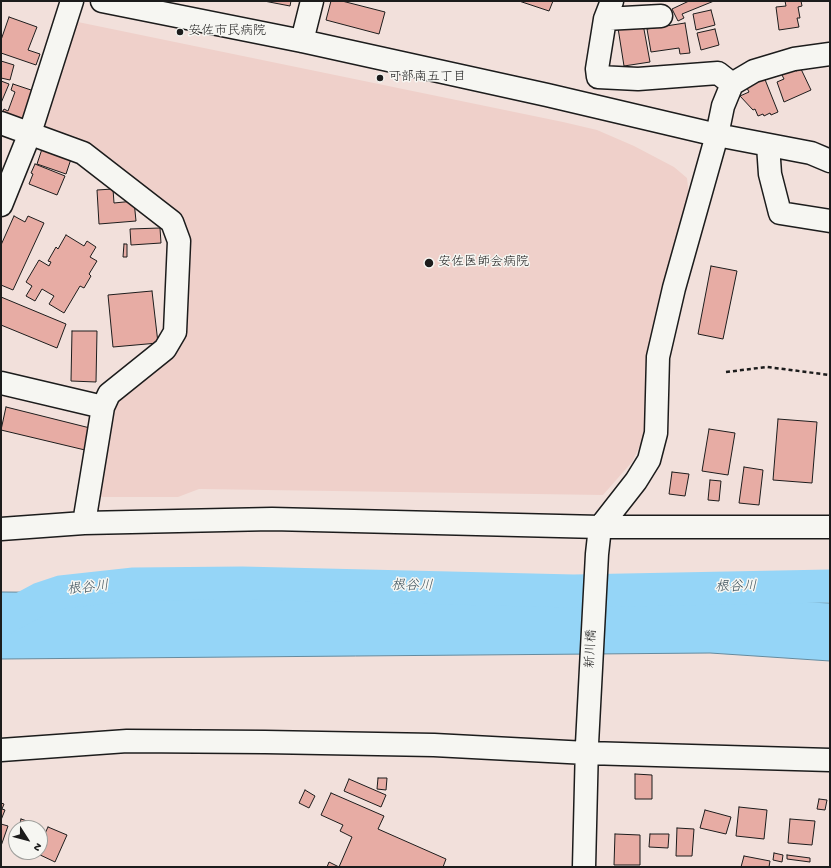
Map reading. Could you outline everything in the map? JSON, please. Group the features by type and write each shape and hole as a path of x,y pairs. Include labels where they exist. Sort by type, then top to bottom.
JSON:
{"street":[{"path":"1,205 30,133 72,1"},
{"path":"102,1 302,41 547,95 717,135 811,154 830,161"},
{"path":"302,41 312,1"},
{"path":"661,16 608,10 596,69 598,78 638,79 718,73 732,84"},
{"path":"600,527 636,480 649,460 656,433 658,357 674,288 717,135 723,106 732,84 754,71 794,60 830,54"},
{"path":"1,123 83,153 172,222 179,241 175,332 165,350 109,394 103,407 84,522"},
{"path":"768,145 770,174 780,213 830,220"},
{"path":"1,382 103,407"},
{"path":"1,529 84,522 272,519 600,527 830,527"},
{"path":"600,527 656,537 830,539"},
{"name":"新川橋","path":"584,867 587,749 597,554 600,527"},
{"path":"1,750 127,742 434,744 830,760"},
{"path":"1,760 34,747"}],"path":[{"path":"726,372 767,367 830,374"}],"shaded area":[{"name":"安佐医師会病院","path":"73,21 597,130 634,146 674,167 687,178 689,196 645,435 632,462 603,495 199,489 178,497 94,497 114,398 171,354 187,238 42,129"}],"water":[{"path":"1,592 729,598 830,603 830,661 710,653 1,659"}],"building":[{"path":"264,1 291,1 290,6"},
{"path":"331,1 342,1 385,12 379,34 326,20"},
{"path":"519,1 553,1 549,11"},
{"path":"689,1 714,1 682,14 684,18 678,21 672,9"},
{"path":"785,1 801,1 802,6 798,7 800,18 797,18 799,27 779,30 776,7 786,6"},
{"path":"711,10 715,25 696,30 693,14"},
{"path":"9,17 37,27 28,50 40,54 36,65 1,53 1,40"},
{"path":"685,23 690,53 680,54 679,48 651,52 647,29"},
{"path":"643,24 650,62 624,66 618,28"},
{"path":"715,29 719,45 701,50 697,33"},
{"path":"1,61 14,65 10,80 1,78"},
{"path":"795,67 796,71 801,69 811,90 784,102 777,82 784,79 781,73"},
{"path":"764,77 778,112 771,115 770,113 764,116 763,114 758,116 755,109 753,110 740,96 749,92 746,86"},
{"path":"1,81 9,84 1,103"},
{"path":"13,84 34,91 23,123 1,115 4,109 8,111 15,92 11,90"},
{"path":"43,146 72,156 66,174 37,164"},
{"path":"35,164 65,176 57,195 29,184 33,174 31,173"},
{"path":"113,189 114,203 134,201 136,221 99,224 97,190"},
{"path":"14,216 25,222 28,216 44,223 13,290 1,285 1,245"},
{"path":"160,228 161,243 131,245 130,229"},
{"path":"66,235 84,246 87,241 96,247 90,257 97,261 89,274 91,276 84,288 80,286 64,313 49,304 54,296 42,289 35,301 26,296 32,286 26,282 39,260 49,266 51,262 48,261 56,247 58,249"},
{"path":"124,244 127,244 127,257 123,257"},
{"path":"711,266 737,271 723,339 698,334"},
{"path":"152,291 158,343 113,347 108,295"},
{"path":"1,297 66,324 57,348 1,325"},
{"path":"72,331 97,331 96,382 71,381"},
{"path":"6,407 90,428 85,450 1,430"},
{"path":"778,419 817,422 812,483 773,480"},
{"path":"709,429 735,433 728,475 702,471"},
{"path":"744,467 763,470 759,505 739,503"},
{"path":"672,472 689,474 685,496 669,494"},
{"path":"710,480 721,481 719,501 708,500"},
{"path":"635,774 652,775 652,799 635,799"},
{"path":"378,778 387,778 386,790 377,789"},
{"path":"349,779 386,795 381,807 344,791"},
{"path":"305,790 315,796 309,808 299,803"},
{"path":"331,793 384,816 378,829 446,859 443,867 339,867 352,837 340,831 343,825 321,815"},
{"path":"819,799 827,800 825,810 817,809"},
{"path":"1,803 4,804 2,809 5,810 1,820"},
{"path":"739,807 767,810 764,839 736,836"},
{"path":"705,810 731,817 726,834 700,828"},
{"path":"790,819 815,821 812,845 788,843"},
{"path":"1,824 8,826 1,846"},
{"path":"48,827 67,835 55,862 48,859"},
{"path":"677,828 694,829 692,856 676,856"},
{"path":"615,834 640,835 640,865 614,865"},
{"path":"650,834 669,834 668,848 649,847"},
{"path":"774,853 783,855 782,862 773,860"},
{"path":"787,855 810,858 810,862 787,859"},
{"path":"744,856 770,861 769,867 741,867"},
{"path":"329,862 339,867 327,867"}],"waterway":[{"name":"根谷川","path":"1,620 40,599 61,592 134,584 242,583 574,591 830,586"}],"place":[{"name":"安佐市民病院","path":"180,32"},
{"name":"可部南五丁目","path":"380,78"},
{"name":"安佐医師会病院","path":"429,263"}]}
